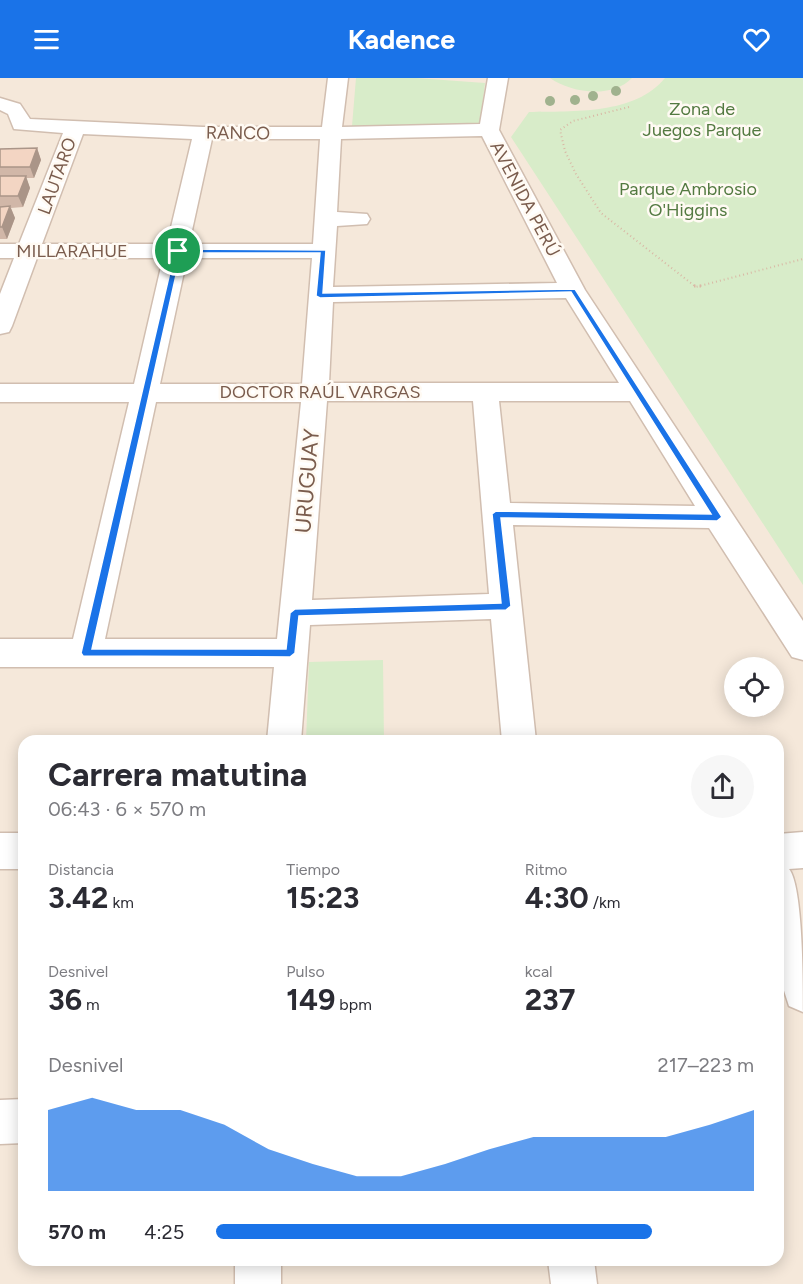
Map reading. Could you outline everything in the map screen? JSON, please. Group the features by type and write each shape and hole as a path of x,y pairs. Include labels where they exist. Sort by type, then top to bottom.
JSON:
{"street":[{"name":"URUGUAY","path":"284,735 315,392 331,133 338,78"},
{"name":"AVENIDA PERÚ","path":"491,79 489,130 573,290 717,517 803,647"},
{"path":"0,104 11,105 20,113 21,125 3,138"},
{"name":"RANCO","path":"21,125 203,133 489,130"},
{"name":"LAUTARO","path":"0,326 75,127"},
{"path":"86,653 203,133"},
{"path":"325,219 359,219"},
{"name":"MILLARAHUE","path":"0,251 323,251"},
{"path":"320,296 573,290"},
{"path":"485,392 518,735"},
{"name":"DOCTOR RAÚL VARGAS","path":"0,393 639,392"},
{"path":"496,514 717,517"},
{"path":"295,613 506,606"},
{"path":"0,653 290,653"},
{"path":"784,852 803,850"},
{"path":"0,851 18,851"},
{"path":"784,909 803,992"},
{"path":"0,1122 18,1121"},
{"path":"258,1266 258,1284"},
{"path":"572,1266 574,1284"}],"path":[{"path":"629,107 573,121 560,130 562,143 592,202 601,213 696,287 803,259"}],"shaded area":[{"path":"0,78 803,78 803,1284 0,1284"}],"green space":[{"path":"356,78 416,78 485,83 480,125 352,126"},
{"path":"550,78 632,78 624,85 614,89 591,92 569,87"},
{"name":"Parque Ambrosio O'Higgins","path":"665,78 803,78 803,585 511,137 529,112 583,111 620,105 652,90"},
{"path":"383,660 384,735 306,735 309,662"}],"building":[{"path":"37,148 30,167 0,167 0,149"},
{"path":"0,176 26,176 18,196 0,196"},
{"path":"10,206 2,227 0,227 0,207"}],"route":[{"path":"178,251 323,251 320,296 573,290 717,517 496,514 506,606 295,613 290,653 86,653 178,251"}],"park label":[{"name":"Zona de Juegos Parque","path":"702,120"}]}
